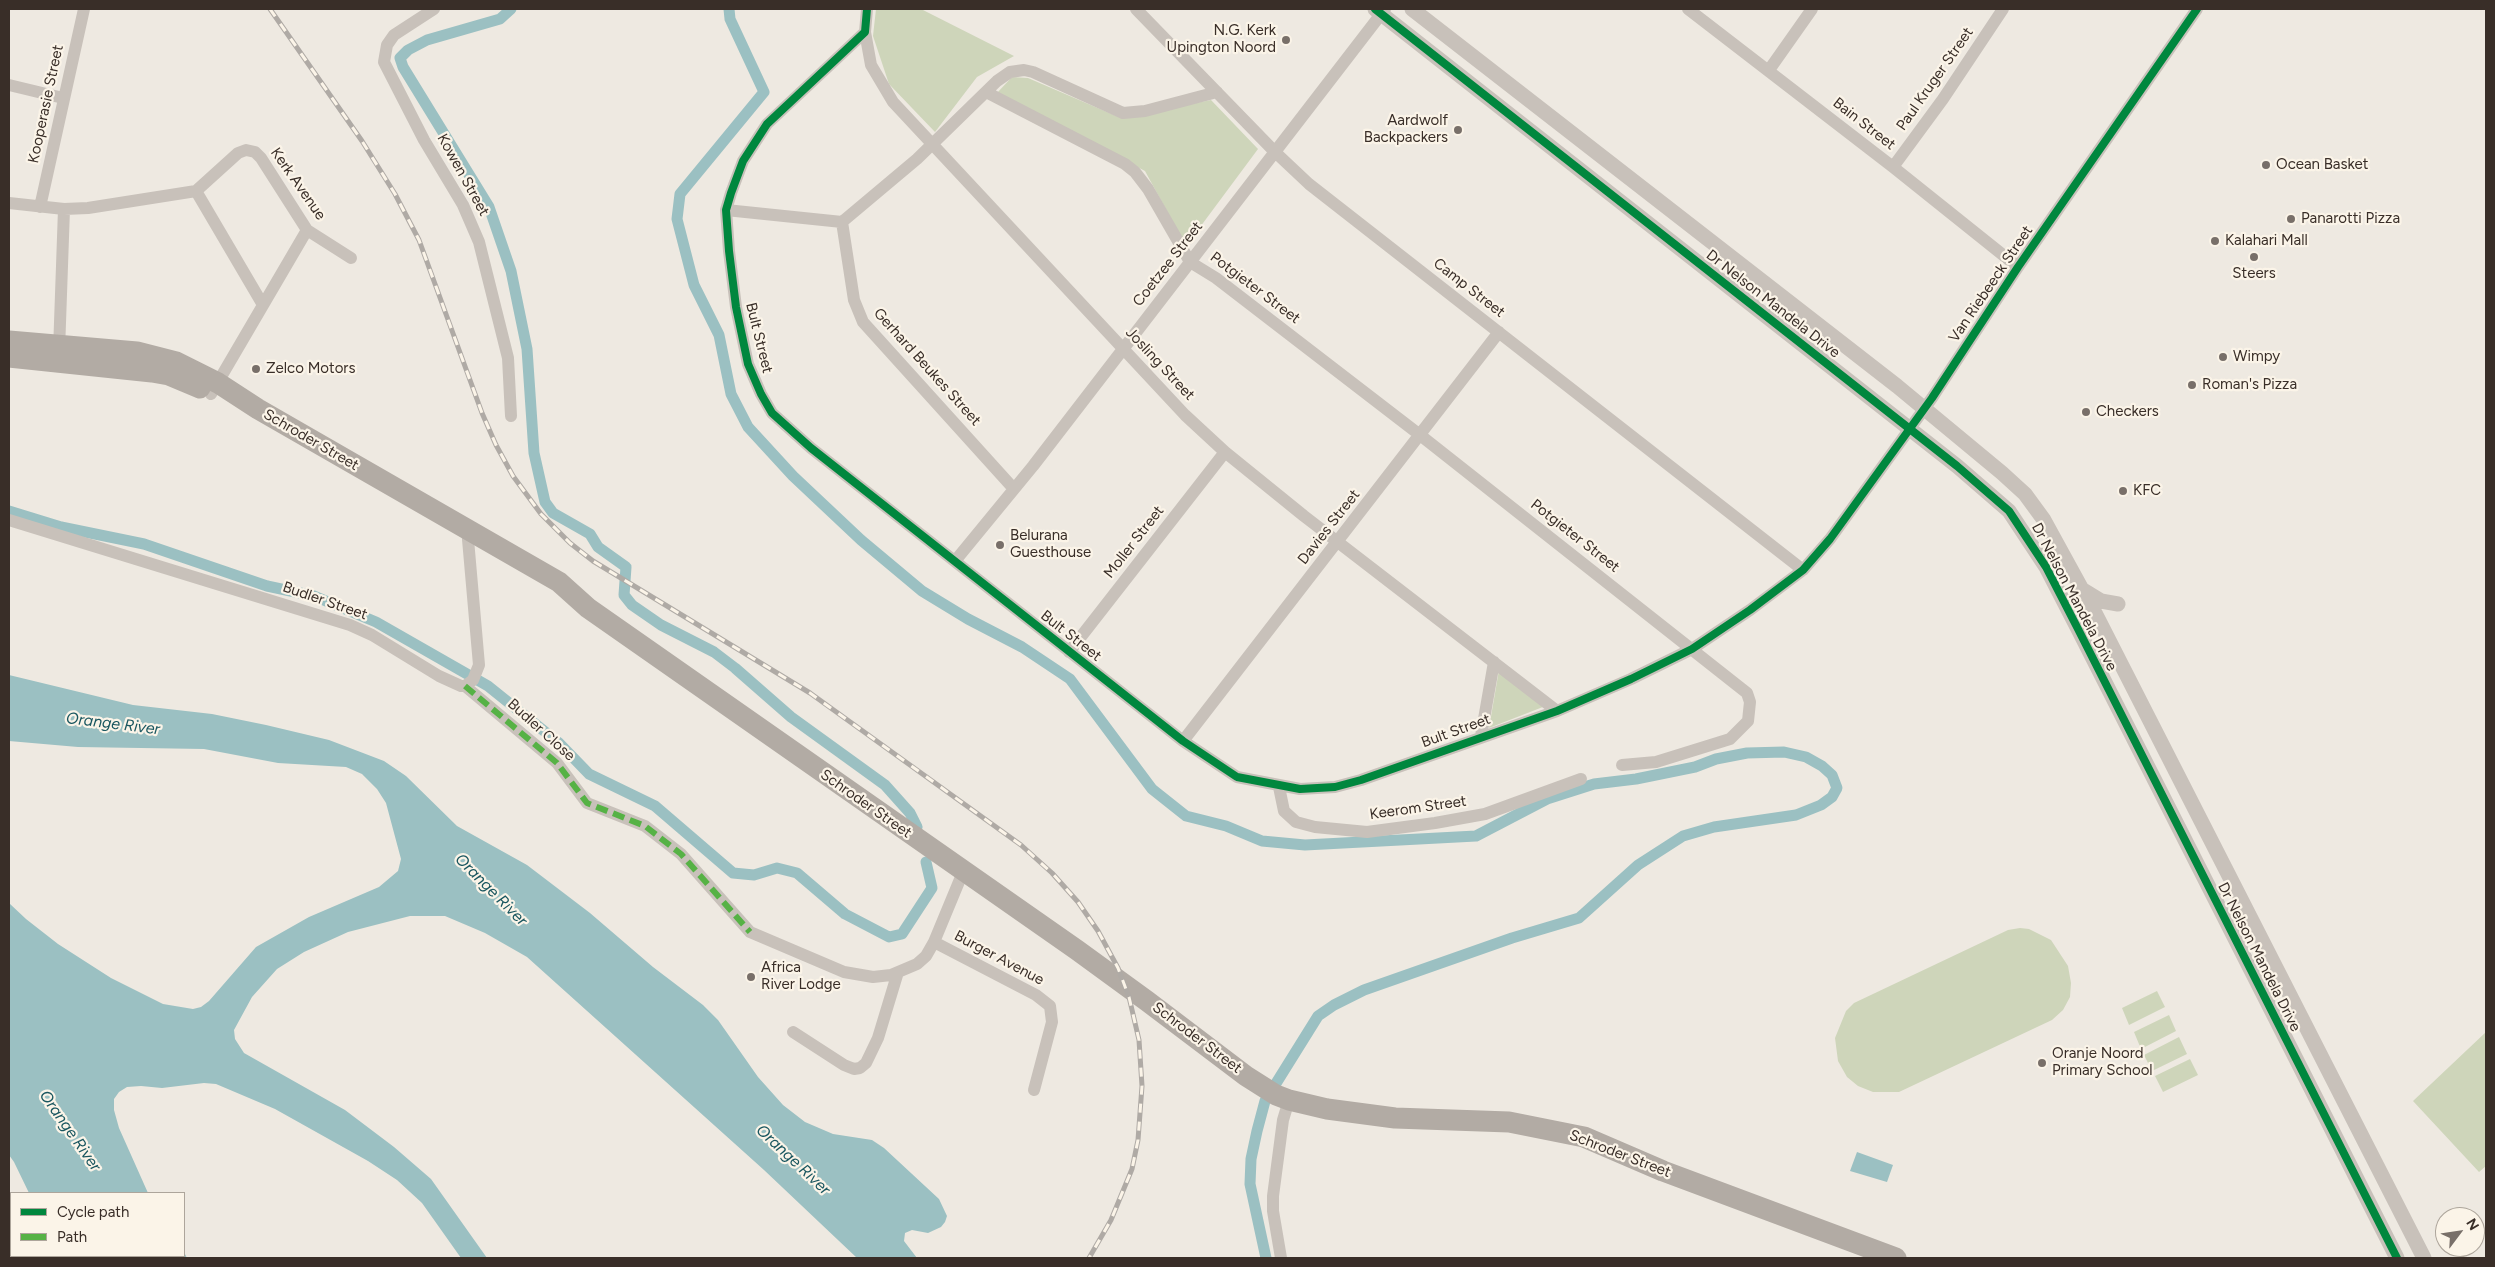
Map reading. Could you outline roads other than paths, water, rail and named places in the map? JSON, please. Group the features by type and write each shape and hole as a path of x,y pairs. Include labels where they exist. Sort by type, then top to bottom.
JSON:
{"highway":[{"name":"Schroder Street","path":"9,342 169,375 215,389 467,535 570,603 588,608 1147,1000 1276,1094 1328,1109 1395,1118 1509,1122 1584,1137 1662,1171 1896,1258"},
{"name":"Schroder Street","path":"9,357 58,353"}],"street":[{"name":"Kooperasie Street","path":"40,207 84,9"},
{"name":"Kowen Street","path":"434,9 394,35 388,45 384,62 424,140 463,205 476,235 508,358 512,416"},
{"path":"865,32 867,9"},
{"name":"Camp Street","path":"1136,9 1308,184 1803,570"},
{"name":"Dr Nelson Mandela Drive","path":"1412,9 1925,408 2025,494 2044,520 2082,589 2097,622 2424,1258"},
{"name":"Bain Street","path":"1688,9 1893,166 2018,267"},
{"path":"1769,70 1812,9"},
{"name":"Paul Kruger Street","path":"1893,166 1943,98 2003,9"},
{"name":"Van Riebeeck Street","path":"1803,570 1830,539 1925,408 2018,267 2197,9"},
{"name":"Dr Nelson Mandela Drive","path":"1380,10 1996,497 2009,511 2033,546 2062,598 2397,1258"},
{"name":"Coetzee Street","path":"955,561 1014,489 1275,152 1380,10"},
{"name":"Josling Street","path":"865,32 869,59 877,78 893,102 931,145 1185,415 1225,452 1556,711"},
{"name":"Bult Street","path":"865,32 761,131 739,168 726,210 729,251 744,347 751,374 772,413 811,448 1183,741 1237,777 1279,787 1317,789 1350,783 1556,711 1692,649 1750,610 1803,570"},
{"path":"726,210 842,222 931,145 986,92 1010,72 1028,71 1117,111 1129,113 1145,111 1217,92"},
{"path":"9,85 63,98"},
{"name":"Potgieter Street","path":"986,92 1125,164 1135,172 1148,189 1190,262 1216,278 1420,435 1747,692 1750,708 1748,721 1744,727 1720,744 1656,762 1622,765"},
{"name":"Kerk Avenue","path":"196,191 238,153 246,150 255,152 261,158 307,230 351,258"},
{"path":"9,203 40,207 88,208 196,191 262,305"},
{"path":"58,353 64,208"},
{"name":"Gerhard Beukes Street","path":"842,222 854,300 863,322 1014,489"},
{"path":"215,389 307,230"},
{"name":"Davies Street","path":"1183,741 1500,332"},
{"name":"Moller Street","path":"1069,652 1225,452"},
{"name":"Budler Street","path":"9,520 350,625 372,635 457,685 472,679"},
{"path":"467,535 472,679"},
{"path":"2082,589 2101,601 2118,604"},
{"path":"2062,598 2097,622 2095,664"},
{"path":"1481,736 1494,662"},
{"name":"Budler Close","path":"472,679 557,763 587,803 644,826 681,854 750,932"},
{"name":"Keerom Street","path":"1279,787 1284,811 1296,822 1315,827 1367,832 1485,814 1581,779"},
{"name":"Burger Avenue","path":"750,932 844,972 873,978 898,972 917,964 926,956 934,942 963,872"},
{"name":"Burger Avenue","path":"934,942 1036,996 1050,1006 1052,1022 1034,1090"},
{"path":"793,1032 844,1065 854,1069 860,1068 866,1062 878,1038 898,972"},
{"path":"1276,1094 1284,1120 1273,1196 1273,1211 1281,1258"}],"water":[{"name":"Orange River","path":"9,675 133,705 212,714 266,725 329,740 384,761 406,776 457,826 527,865 590,913 653,967 703,1005 718,1020 758,1077 783,1105 805,1122 833,1134 872,1140 884,1148 939,1199 947,1216 945,1222 941,1227 928,1233 912,1230 905,1233 904,1241 917,1258 857,1258 764,1170 527,957 485,933 445,916 410,916 348,932 304,952 277,969 252,997 234,1030 235,1039 244,1053 345,1110 394,1147 431,1179 487,1258 461,1258 422,1203 397,1180 368,1161 275,1109 216,1084 204,1083 162,1088 127,1087 119,1092 114,1099 114,1110 119,1128 148,1192 29,1192 9,1155 9,903 58,944 111,978 163,1004 193,1009 201,1007 209,1001 256,947 309,917 379,887 398,871 401,859 386,803 377,789 362,774 346,767 278,763 204,749 78,747 9,741"},
{"path":"1857,1152 1893,1165 1887,1182 1850,1171"},
{"path":"185,1254 187,1258 106,1258 185,1257"}],"waterway":[{"path":"511,9 500,19 427,40 408,50 400,58 403,67 489,207 511,271 527,349 534,453 545,502 553,513 590,534 598,547 626,567 624,595 632,605 661,625 714,652 735,668 791,717 885,785 910,813 917,827"},
{"path":"729,9 730,19 764,92 680,194 677,219 694,285 719,335 731,394 748,427 793,476 861,540 922,591 968,619 1022,647 1070,679 1152,789 1186,816 1226,826 1262,841 1305,845 1476,836 1547,799 1594,784 1636,779 1695,767 1716,759 1747,753 1784,752 1806,757 1822,766 1832,775 1837,788 1832,797 1821,805 1796,815 1714,827 1683,836 1638,865 1579,918 1512,938 1364,990 1334,1005 1318,1016 1265,1101 1257,1131 1251,1159 1250,1184 1266,1258"},
{"path":"9,511 61,527 144,544 267,586 314,596 376,622 488,686 559,743 589,774 655,806 733,873 754,875 777,868 797,873 845,914 889,937 902,934 932,888 926,862"}],"railway":[{"path":"270,9 362,141 395,194 419,240 482,413 496,445 513,476 541,514 570,543 593,561 810,693 1021,845 1052,873 1078,902 1098,931 1118,968 1129,997 1139,1040 1142,1086 1138,1140 1132,1169 1111,1220 1089,1258"}],"place":[{"name":"N.G. Kerk Upington Noord","path":"1286,40"},
{"name":"Aardwolf Backpackers","path":"1458,130"},
{"name":"Ocean Basket","path":"2266,165"},
{"name":"Panarotti Pizza","path":"2291,219"},
{"name":"Kalahari Mall","path":"2215,241"},
{"name":"Steers","path":"2254,257"},
{"name":"Wimpy","path":"2223,357"},
{"name":"Zelco Motors","path":"256,369"},
{"name":"Roman's Pizza","path":"2192,385"},
{"name":"Checkers","path":"2086,412"},
{"name":"KFC","path":"2123,491"},
{"name":"Belurana Guesthouse","path":"1000,545"},
{"name":"Africa River Lodge","path":"751,977"},
{"name":"Oranje Noord Primary School","path":"2042,1063"}]}
